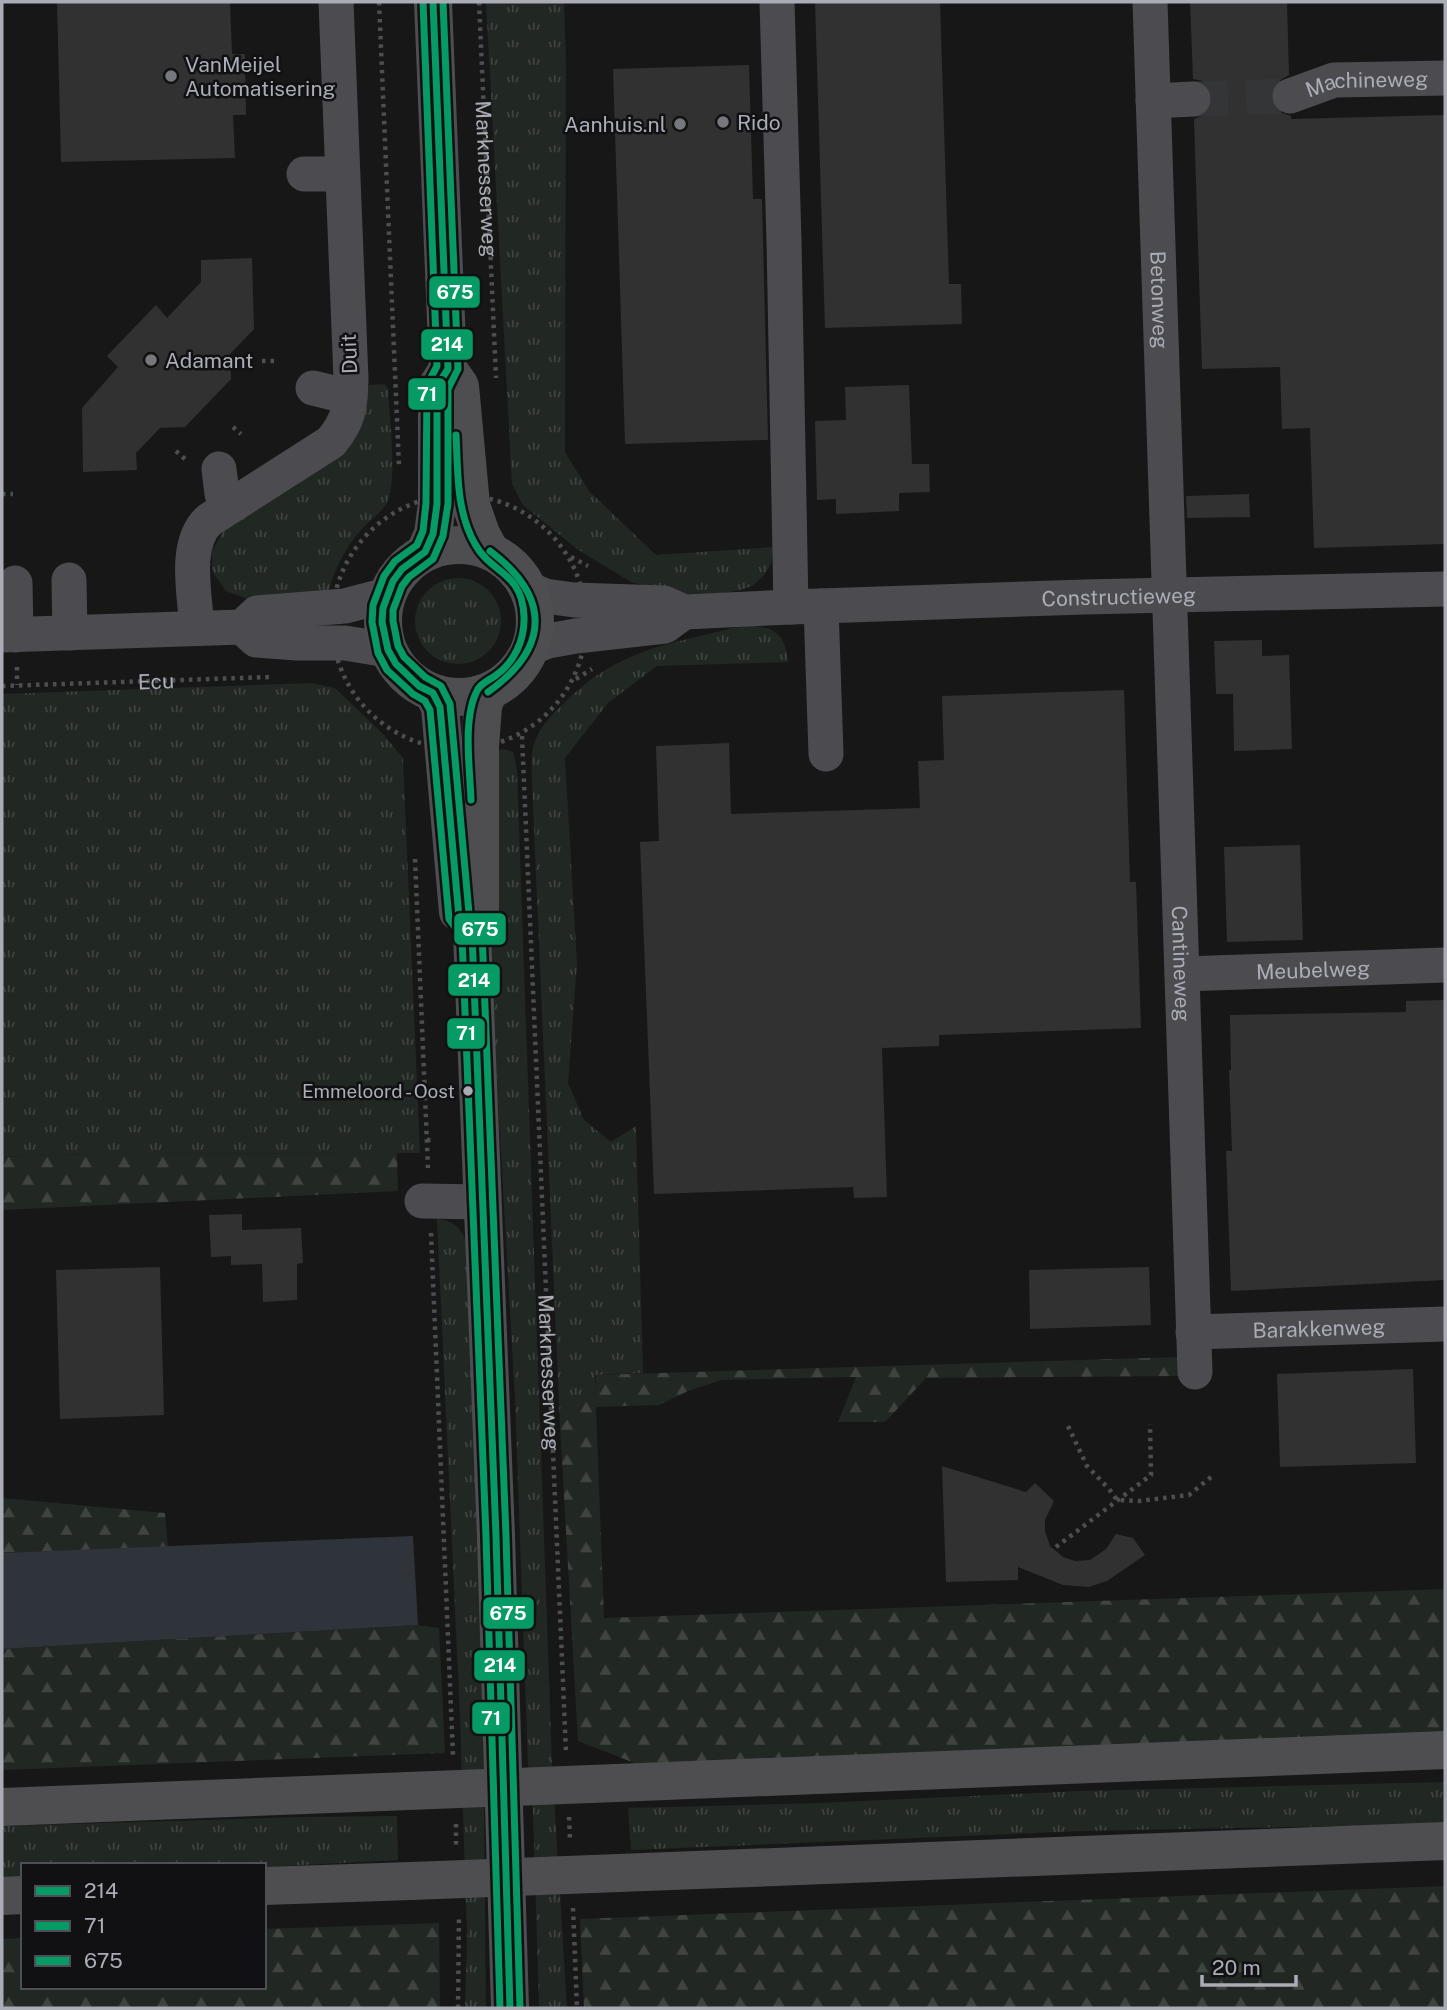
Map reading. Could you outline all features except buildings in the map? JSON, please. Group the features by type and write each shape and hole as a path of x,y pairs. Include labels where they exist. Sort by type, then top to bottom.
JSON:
{"main road":[{"path":"433,2 448,369 460,386 471,505 490,551"},
{"path":"425,552 433,534 437,504 437,386 448,369"},
{"path":"457,544 474,545 490,551 512,566 528,589 535,618 530,648 514,674 488,692 460,697 433,693 406,676 388,650 382,622 387,595 402,569 425,552 457,544"},
{"path":"471,933 481,917 480,747 483,705 488,692"},
{"path":"433,693 440,707 459,917 471,933 496,1536 510,2008"},
{"path":"2,1807 1445,1750"},
{"path":"266,1886 1445,1841"},
{"path":"2,1896 21,1895"}],"street":[{"name":"Duit","path":"197,628 192,559 195,542 204,524 331,442 346,421 350,397 336,2"},
{"path":"777,2 785,241 806,607 826,754"},
{"name":"Betonweg","path":"1150,2 1170,596"},
{"name":"Machineweg","path":"1290,96 1334,80 1445,78"},
{"path":"1153,101 1194,99"},
{"path":"304,174 342,174"},
{"path":"313,387 350,397"},
{"path":"219,469 222,494 229,506"},
{"path":"69,580 70,633"},
{"path":"15,583 9,635 242,627 257,613 345,606 387,595"},
{"name":"Constructieweg","path":"528,589 545,596 574,600 664,603 684,612 1445,589"},
{"name":"Cantineweg","path":"1170,596 1195,1372"},
{"name":"Constructieweg","path":"530,648 548,641 576,636 665,626 684,612"},
{"path":"242,627 256,640 345,643 388,650"},
{"name":"Meubelweg","path":"1182,974 1445,965"},
{"path":"426,1200 483,1202"},
{"name":"Barakkenweg","path":"1194,1332 1445,1324"}],"path":[{"path":"379,2 399,471"},
{"name":"Marknesserweg","path":"479,2 496,382"},
{"path":"483,235 490,235"},
{"path":"262,361 277,361"},
{"path":"388,377 395,377"},
{"path":"233,427 241,434"},
{"path":"176,451 186,459"},
{"path":"2,494 13,494"},
{"path":"500,498 571,556 581,590"},
{"path":"336,595 340,580 355,550 383,519 401,505"},
{"name":"Marknesserweg","path":"567,1765 522,736 575,680 583,647"},
{"path":"335,653 341,675 358,700 409,742"},
{"name":"Ecu","path":"2,686 271,677"},
{"path":"17,678 17,685"},
{"path":"415,846 427,1140 426,1200 454,1762"},
{"path":"423,1042 430,1041"},
{"path":"427,1140 435,1140"},
{"path":"1056,1547 1151,1475 1150,1424"},
{"path":"1068,1426 1087,1466 1117,1500"},
{"path":"1117,1500 1139,1501 1189,1495 1211,1477"},
{"path":"569,1806 570,1846"},
{"path":"456,1818 457,1860"},
{"path":"573,1900 577,2008"},
{"path":"458,1901 458,2008"}],"green space":[{"path":"486,2 564,2 565,452 589,491 656,555 774,547 771,564 754,585 723,593 681,594 631,582 577,549 523,505 512,484"},
{"path":"385,384 388,388 392,447 390,492 385,506 361,530 344,553 327,597 257,602 226,591 212,571 212,551 226,526 350,445 365,416 366,387"},
{"path":"458,578 482,585 494,597 501,621 494,645 482,657 458,664 434,657 422,645 415,621 422,597 434,585"},
{"path":"744,626 763,627 776,632 784,643 788,662 657,666 608,703 565,758 577,964 568,1083 584,1120 611,1142 636,1126 643,1373 595,1375 596,1392 560,1426 532,784 533,746 541,730 556,711 593,678 623,660 673,642"},
{"path":"312,683 335,688 384,735 403,758 420,1153 87,1154 2,1157 2,694"},
{"path":"503,749 513,752 517,769 552,1764 567,2008 539,2008 515,1399 490,959 490,753"},
{"path":"397,1153 398,1191 2,1210 2,1157 87,1154"},
{"path":"437,1219 455,1225 466,1240 482,1603 486,2008 465,2008 467,1936 460,1718"},
{"path":"1178,1357 1178,1376 926,1378 885,1422 838,1422 856,1377 721,1380 688,1391 659,1405 596,1407 604,1618 1445,1589 1445,1737 637,1764 578,1741 560,1426 596,1392 596,1375"},
{"path":"2,1498 165,1513 168,1547 2,1553"},
{"path":"418,1625 439,1628 445,1753 2,1770 2,1649"},
{"path":"1445,1782 1445,1824 1082,1831 631,1850 628,1808 820,1803 1079,1791"},
{"path":"397,1816 398,1860 266,1867 266,1863 21,1863 21,1879 2,1880 2,1826"},
{"path":"1445,1886 1445,2008 584,2008 580,1919"},
{"path":"439,1923 440,2008 2,2008 2,1939 21,1938 21,1989 266,1989 266,1929"}],"shaded area":[{"path":"413,1536 418,1625 2,1649 2,1553"}],"tunnel":[{"path":"1193,99 1290,96"}],"transit line":[{"name":"71","path":"423,2 437,366 427,385 426,503 423,531 417,545 395,561 384,576 373,605 372,622 378,653 387,670 413,694 425,701 430,710 449,919 462,937 486,1536 500,2008"},
{"name":"214","path":"433,2 448,369 437,386 437,504 433,534 425,552 402,569 393,581 383,608 382,622 388,650 396,664 419,686 433,693 440,707 459,917 472,933 496,1536 510,2008"},
{"name":"675","path":"443,2 458,369 448,389 448,504 443,536 433,559 409,577 402,586 393,610 393,621 398,646 404,657 425,677 441,686 450,704 469,913 482,932 506,1536 520,2008"},
{"name":"71","path":"456,435 459,491 464,518 482,554 505,574 518,590 524,616 523,634 513,658 502,671 478,689 473,701 468,728 471,800"},
{"name":"214","path":"488,692 523,658 532,640 535,622 533,604 524,586 510,568 490,551"}],"place":[{"name":"VanMeijel Automatisering","path":"171,76"},
{"name":"Rido","path":"723,122"},
{"name":"Aanhuis.nl","path":"680,124"},
{"name":"Adamant","path":"151,360"},
{"name":"Emmeloord - Oost","path":"468,1091"}]}
